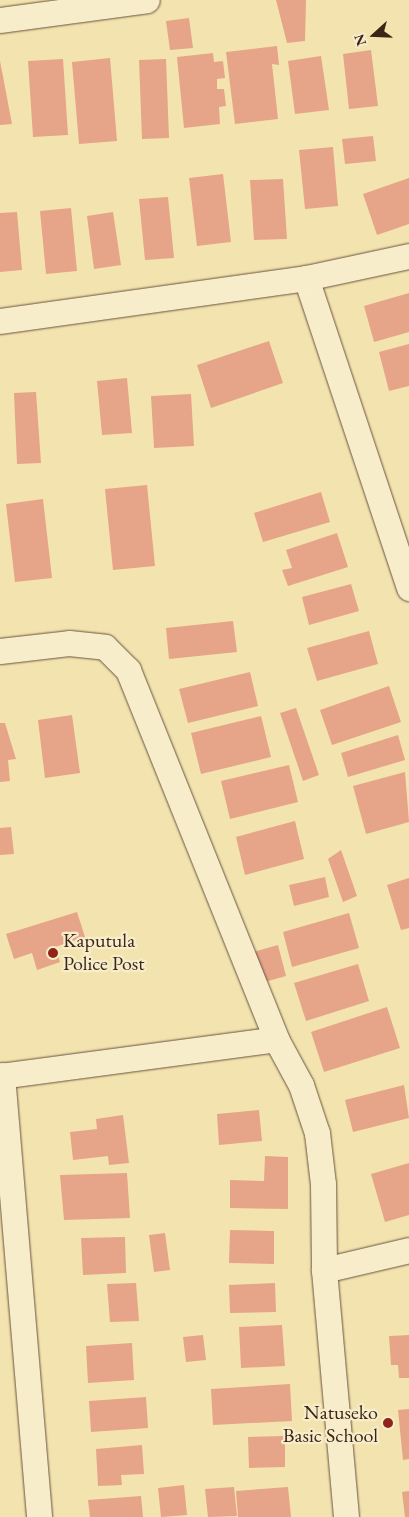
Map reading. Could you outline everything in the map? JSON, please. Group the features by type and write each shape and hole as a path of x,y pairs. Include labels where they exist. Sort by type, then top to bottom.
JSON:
{"street":[{"path":"0,20 147,0"},
{"path":"0,321 306,278 409,256"},
{"path":"306,278 409,588"},
{"path":"0,651 69,643 105,647 128,670 276,1039 301,1086 317,1133 323,1184 324,1270 346,1517"},
{"path":"39,1517 1,1076 276,1039"},
{"path":"324,1270 409,1250"}],"building":[{"path":"276,0 306,0 305,41 287,43"},
{"path":"189,18 193,48 170,50 166,21"},
{"path":"277,46 279,65 272,64 278,119 235,124 226,52"},
{"path":"371,50 378,106 349,109 343,54"},
{"path":"213,53 214,62 223,61 225,78 217,79 217,89 224,89 226,106 219,107 220,124 184,128 177,57"},
{"path":"321,56 329,110 295,114 288,61"},
{"path":"110,58 117,141 79,144 72,62"},
{"path":"63,59 68,135 33,137 28,61"},
{"path":"166,59 169,138 142,139 139,60"},
{"path":"0,61 12,124 0,125"},
{"path":"373,136 376,161 345,164 342,139"},
{"path":"333,147 338,206 305,209 299,150"},
{"path":"223,174 231,242 197,246 189,178"},
{"path":"409,178 409,224 377,235 363,194"},
{"path":"283,179 287,239 254,240 250,180"},
{"path":"168,197 174,258 145,260 139,199"},
{"path":"71,208 77,271 46,274 40,211"},
{"path":"17,212 22,270 0,272 0,213"},
{"path":"113,212 121,265 94,269 87,216"},
{"path":"409,293 409,332 374,342 364,306"},
{"path":"269,341 283,383 211,408 197,365"},
{"path":"409,344 409,386 389,391 379,352"},
{"path":"127,378 132,433 102,435 97,381"},
{"path":"36,392 41,463 17,464 14,393"},
{"path":"191,394 194,446 154,448 151,396"},
{"path":"147,485 155,566 113,570 105,489"},
{"path":"321,492 330,522 263,542 254,513"},
{"path":"43,499 52,578 15,582 6,504"},
{"path":"337,533 348,567 288,586 282,570 292,568 286,550"},
{"path":"351,584 359,611 309,625 302,597"},
{"path":"233,621 237,652 169,659 166,628"},
{"path":"369,631 378,664 317,681 307,648"},
{"path":"250,672 258,706 188,723 179,689"},
{"path":"389,686 401,722 332,745 320,710"},
{"path":"296,708 319,775 303,781 280,713"},
{"path":"72,715 80,773 45,778 38,720"},
{"path":"261,716 271,757 201,774 191,733"},
{"path":"0,723 5,723 16,759 8,760 10,781 0,782"},
{"path":"398,735 405,760 348,777 341,753"},
{"path":"289,765 298,802 230,819 221,781"},
{"path":"405,772 409,822 366,834 353,786"},
{"path":"295,821 304,859 245,875 236,837"},
{"path":"11,827 14,854 0,855 0,828"},
{"path":"341,850 357,896 343,902 328,859"},
{"path":"325,877 329,897 294,906 289,885"},
{"path":"409,878 409,928 401,930 387,885"},
{"path":"77,912 85,937 55,947 60,962 37,970 32,953 14,959 6,934"},
{"path":"349,913 359,948 292,967 283,932"},
{"path":"278,945 286,976 261,983 253,952"},
{"path":"358,964 369,1001 306,1021 294,983"},
{"path":"387,1007 400,1048 324,1072 311,1032"},
{"path":"404,1085 409,1118 353,1132 345,1100"},
{"path":"259,1110 262,1141 219,1145 217,1114"},
{"path":"123,1115 129,1163 109,1165 108,1156 73,1160 70,1132 97,1129 96,1119"},
{"path":"265,1156 288,1157 288,1209 230,1208 230,1180 264,1181"},
{"path":"409,1163 409,1215 385,1222 371,1174"},
{"path":"127,1173 130,1218 64,1220 60,1175"},
{"path":"230,1230 274,1231 274,1264 229,1263"},
{"path":"165,1233 170,1270 154,1272 149,1235"},
{"path":"125,1237 126,1273 83,1275 81,1238"},
{"path":"136,1283 139,1321 110,1322 107,1284"},
{"path":"275,1283 276,1312 230,1313 229,1285"},
{"path":"282,1325 285,1366 241,1368 239,1327"},
{"path":"203,1335 206,1360 186,1362 183,1337"},
{"path":"409,1335 409,1378 399,1378 398,1365 391,1365 389,1336"},
{"path":"132,1343 134,1380 88,1383 86,1346"},
{"path":"290,1384 292,1421 213,1425 211,1389"},
{"path":"146,1397 148,1428 91,1432 89,1401"},
{"path":"409,1409 409,1459 403,1460 398,1410"},
{"path":"285,1436 285,1467 249,1468 248,1437"},
{"path":"142,1445 144,1474 121,1475 122,1485 98,1486 96,1449"},
{"path":"184,1485 187,1515 161,1517 158,1488"},
{"path":"234,1487 237,1516 208,1517 205,1489"},
{"path":"288,1487 291,1517 238,1517 236,1491"},
{"path":"409,1491 409,1517 405,1517 402,1492"},
{"path":"141,1496 143,1517 90,1517 88,1500"}],"place":[{"name":"Kaputula Police Post","path":"53,953"},
{"name":"Natuseko Basic School","path":"388,1423"}]}
